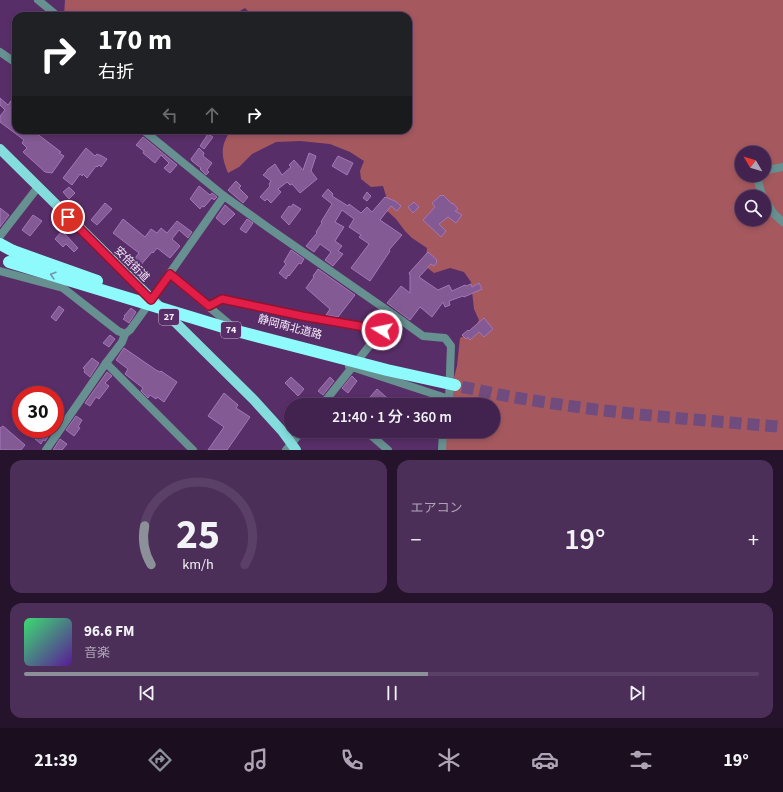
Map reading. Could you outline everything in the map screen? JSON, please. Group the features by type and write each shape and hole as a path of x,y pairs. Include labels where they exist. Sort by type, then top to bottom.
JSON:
{"highway":[{"name":"静岡南北道路","path":"0,238 6,258 228,324 459,384"}],"main road":[{"name":"安倍街道","path":"0,149 151,300 254,400 291,448"}],"street":[{"path":"38,0 53,12"},
{"path":"0,52 12,60"},
{"path":"148,134 224,196 423,336 445,338 451,346 448,398"},
{"path":"771,169 783,167"},
{"path":"0,238 38,187"},
{"path":"46,450 122,342 125,334 130,330 224,196"},
{"path":"771,209 783,222"},
{"path":"0,271 63,288 118,331 125,334"},
{"path":"170,274 242,335 248,338 352,367 437,398"},
{"path":"209,306 222,299 302,316 382,330"},
{"path":"328,398 394,315"},
{"path":"106,363 193,450"},
{"path":"291,448 297,438"},
{"path":"374,438 388,450"},
{"path":"442,438 442,450"}],"shaded area":[{"path":"65,0 783,0 783,450 446,450 446,438 500,438 500,398 450,398 451,389 457,366 460,338 473,331 479,320 474,309 471,282 464,272 450,268 434,273 425,266 427,248 412,238 396,219 385,209 387,199 383,186 371,187 361,179 360,171 364,161 350,152 330,144 300,141 276,142 252,154 239,167 228,173 223,156 223,146 228,134 412,134 412,12 249,12 245,8 238,12 64,12"}],"building":[{"path":"0,98 8,105 12,100 12,131 0,122 0,116 5,110 0,105"},
{"path":"16,134 37,134 61,152 59,153 64,156 52,173 45,172 23,152 27,148 22,143 24,140"},
{"path":"208,134 213,137 204,149 200,146"},
{"path":"143,137 177,165 170,173 164,168 169,163 161,155 155,163 136,145"},
{"path":"86,148 95,156 97,154 107,159 101,167 99,165 97,167 96,166 87,178 83,174 82,176 80,174 72,185 63,178"},
{"path":"199,148 204,153 203,156 212,163 207,170 209,172 206,175 191,159"},
{"path":"309,153 316,156 311,171 317,179 300,193 292,184 290,185 287,182 278,189 281,192 271,203 267,199 265,201 260,197 270,186 269,184 271,181 263,175 267,170 275,164 282,175 291,167 289,165 294,160 303,170"},
{"path":"338,156 353,163 347,175 332,166"},
{"path":"236,181 241,186 239,188 248,197 243,203 228,190"},
{"path":"199,186 210,195 212,193 217,197 214,200 212,198 204,207 202,206 200,209 190,199"},
{"path":"69,187 75,193 69,199 63,192"},
{"path":"328,189 333,194 332,196 348,206 349,204 361,213 367,207 372,212 385,197 395,201 401,206 397,211 391,206 380,220 402,235 389,250 390,251 370,281 351,268 369,244 359,237 361,235 349,227 354,219 342,210 335,222 344,227 335,241 342,246 338,251 343,254 333,266 325,260 331,252 320,244 314,252 306,246 317,233 316,232 322,223 321,222 332,204 322,196"},
{"path":"367,192 371,196 367,201 363,198"},
{"path":"443,195 452,204 453,203 458,209 455,211 462,215 456,223 448,217 439,224 446,231 441,237 423,220 435,207 432,203"},
{"path":"414,202 419,207 413,213 408,207"},
{"path":"105,203 112,209 97,225 91,220"},
{"path":"293,204 301,209 289,225 281,217 289,206 291,207"},
{"path":"225,205 235,214 224,225 216,218"},
{"path":"0,208 9,215 0,227"},
{"path":"33,215 42,221 30,236 22,230"},
{"path":"123,219 145,237 151,229 157,233 161,228 167,233 177,221 192,232 188,238 179,230 172,239 180,246 170,258 157,248 139,267 132,262 139,253 113,233"},
{"path":"247,219 253,223 246,233 240,229"},
{"path":"62,231 78,248 74,252 66,244 63,247 55,239"},
{"path":"291,250 304,259 286,279 279,273 286,264 284,262"},
{"path":"428,252 437,260 437,262 434,266 431,264 419,277 438,290 449,285 452,291 465,285 471,284 472,287 479,283 482,289 464,297 463,296 449,301 450,305 445,307 443,302 432,317 420,307 410,320 387,303 401,286 410,293 409,273"},
{"path":"318,269 355,295 338,317 326,315 330,309 306,288"},
{"path":"59,306 64,310 56,321 51,317"},
{"path":"131,308 136,312 129,323 123,319"},
{"path":"484,318 493,329 484,337 479,332 470,340 468,337 466,339 462,335 468,330 469,331"},
{"path":"110,335 115,339 109,347 103,343"},
{"path":"124,348 156,370 161,371 177,382 164,402 157,397 156,399 150,395 148,398 141,391 143,388 125,374 128,369 116,360"},
{"path":"92,358 99,363 90,377 84,372 85,370 83,368"},
{"path":"107,372 112,376 105,383 109,386 99,399 96,397 90,406 85,403"},
{"path":"352,376 357,381 348,393 342,388"},
{"path":"291,377 304,389 298,396 285,383"},
{"path":"330,377 334,381 323,395 318,391"},
{"path":"377,389 387,398 369,398"},
{"path":"224,393 238,405 236,408 250,417 227,450 208,450 224,427 208,416"},
{"path":"76,416 82,420 78,427 80,428 74,436 66,430"},
{"path":"3,426 12,434 12,438 17,438 25,445 21,450 0,450 0,428"},
{"path":"47,438 45,441 43,440 41,444 35,439"},
{"path":"60,439 67,444 62,450 53,450"}],"tunnel":[{"path":"462,387 522,399 594,409 783,427"}],"route":[{"path":"68,217 151,300 170,274 209,306 222,299 302,316 382,330"}]}
